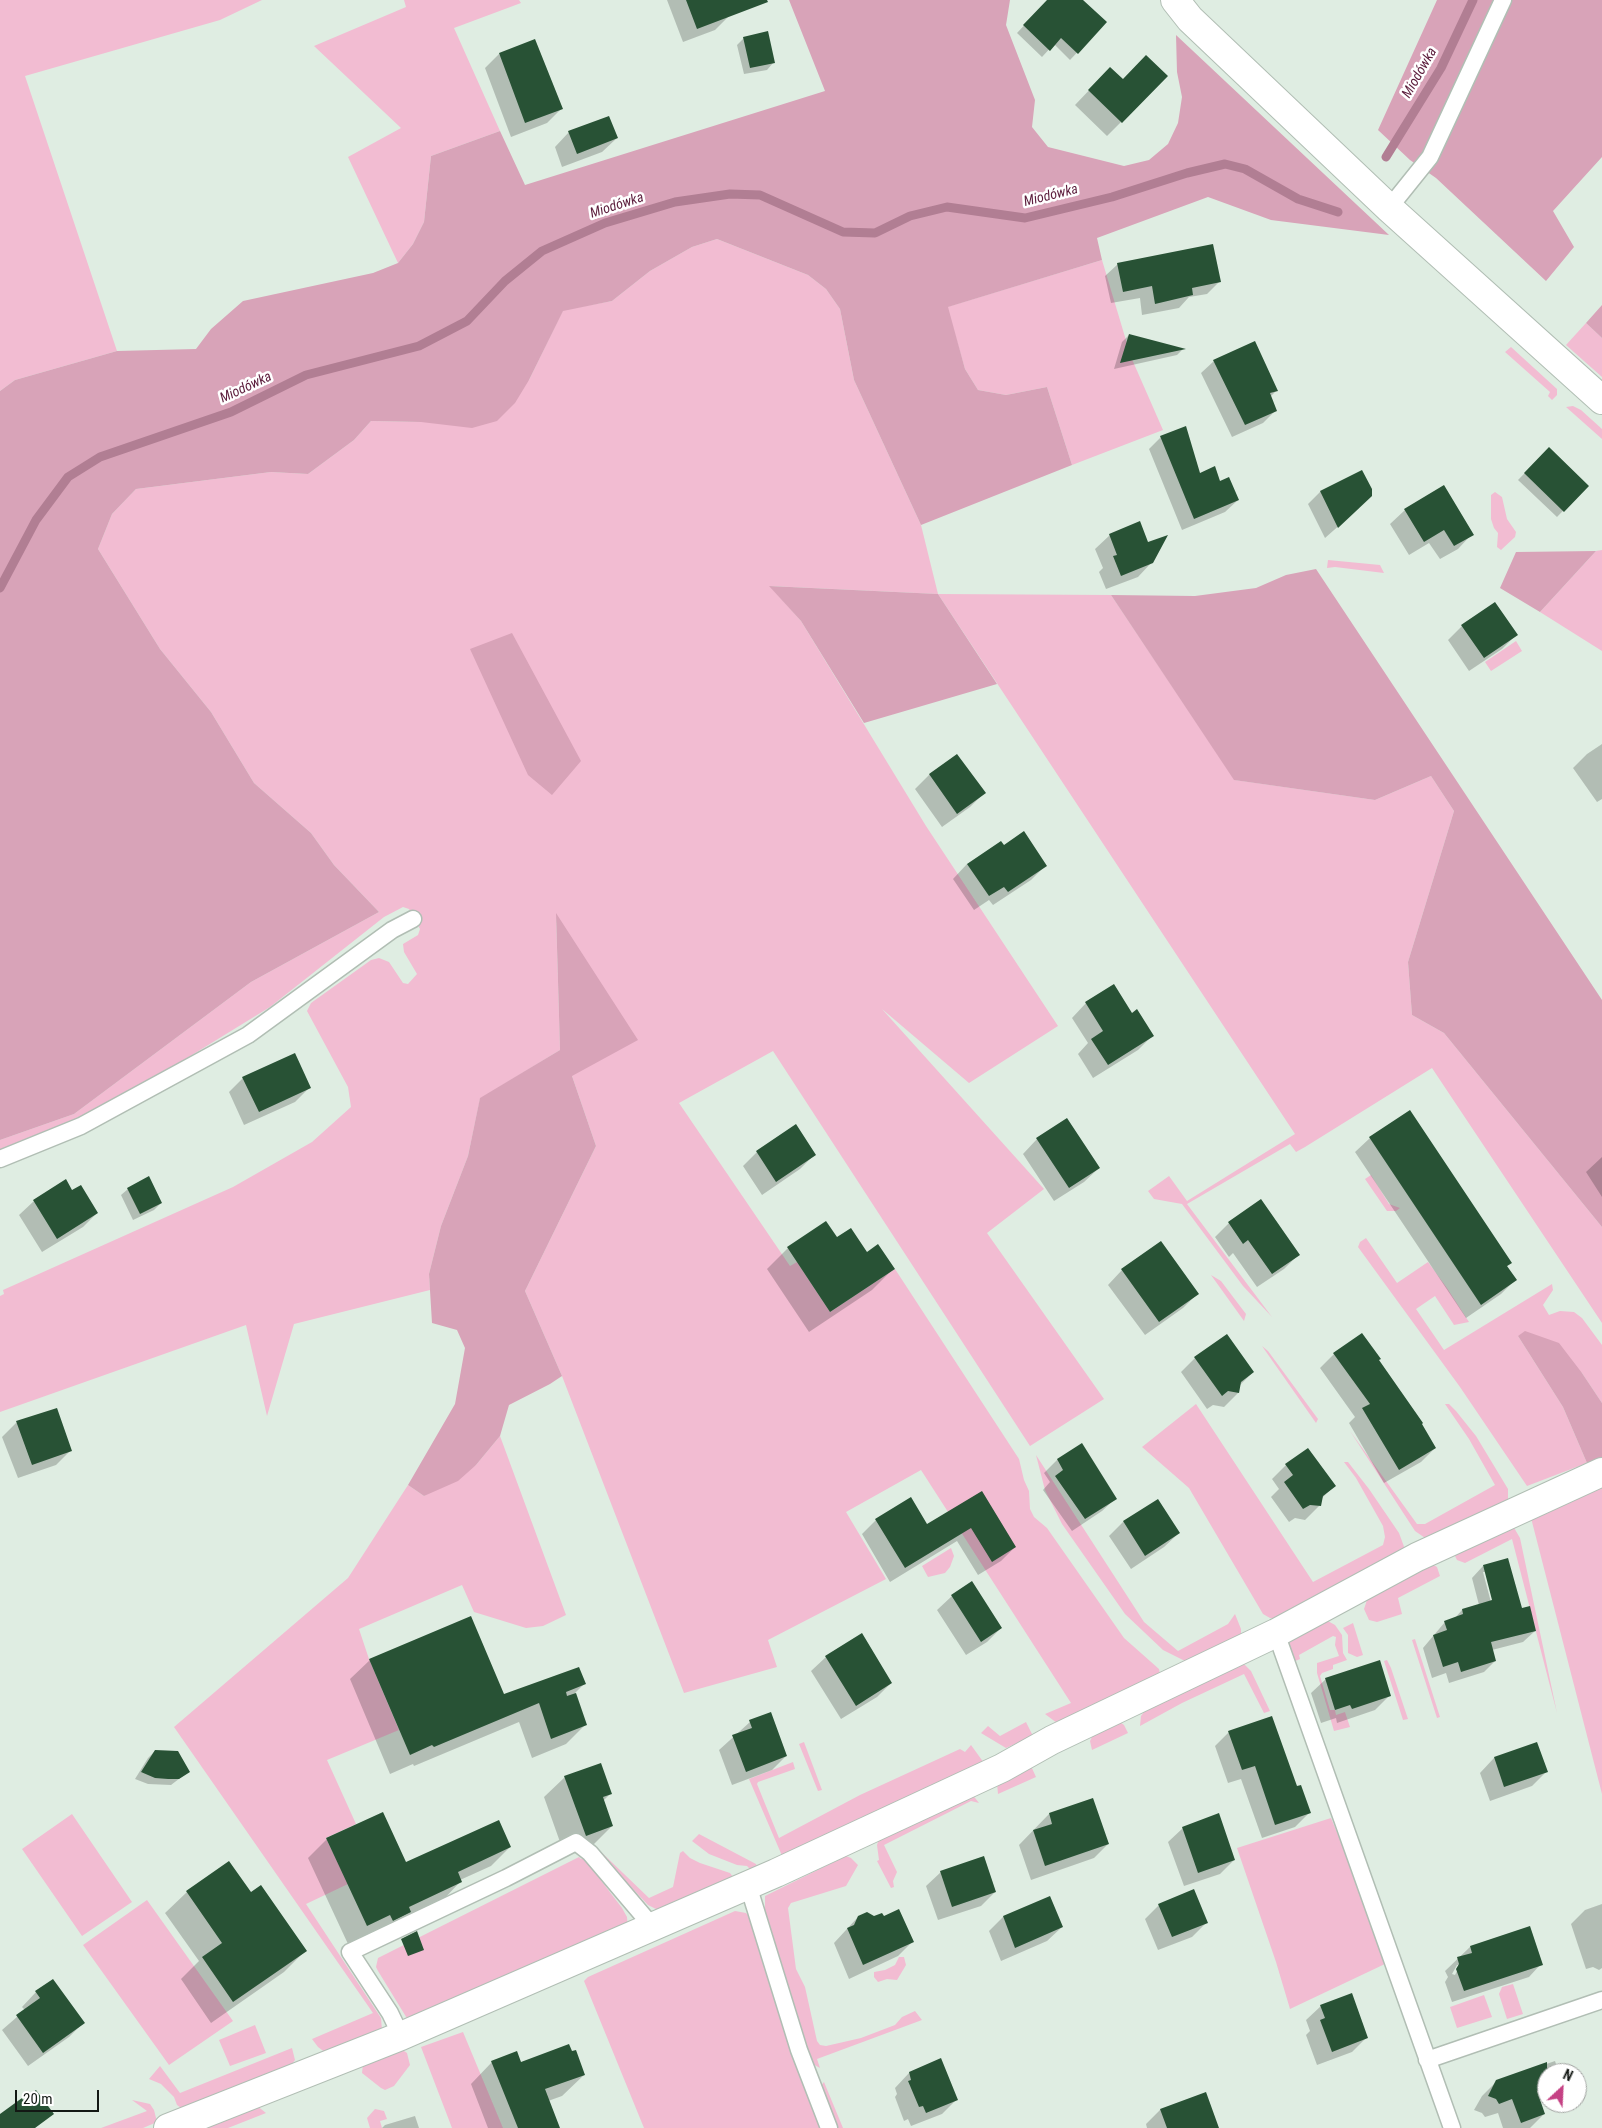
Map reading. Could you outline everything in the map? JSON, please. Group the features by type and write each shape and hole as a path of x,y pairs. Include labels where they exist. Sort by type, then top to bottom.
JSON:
{"street":[{"path":"1175,0 1190,19 1389,208 1602,400"},
{"path":"1196,0 1231,56"},
{"path":"168,2128 401,2036 748,1885 1002,1768 1052,1740 1276,1634 1417,1557 1602,1472"}],"lane":[{"path":"1389,208 1430,157 1503,0"},
{"path":"0,1159 81,1126 248,1035 392,930 413,919"},
{"path":"1276,1634 1452,2128"},
{"path":"401,2036 390,2014 350,1952 506,1878 576,1842 590,1853 652,1926"},
{"path":"748,1885 799,2050 829,2128"},
{"path":"1427,2060 1602,2000"}],"shaded area":[{"path":"0,0 262,0 220,20 25,76 117,351 15,380 0,391"},
{"path":"404,0 519,0 521,3 454,28 500,131 431,156 424,222 413,244 398,263 348,157 401,128 314,46 406,7"},
{"path":"789,0 1010,0 1006,25 1035,100 1032,127 1048,147 1124,166 1149,160 1168,144 1178,123 1182,97 1177,72 1176,35 1389,235 1271,220 1208,197 1097,238 1102,260 948,307 965,369 978,390 1006,395 1047,387 1072,465 921,525 854,380 840,309 826,289 808,275 717,239 692,247 650,271 612,301 563,311 529,380 515,403 497,421 472,428 421,422 371,421 354,440 308,474 271,472 136,489 112,514 98,549 160,649 211,712 254,783 311,833 334,865 379,912 251,982 74,1114 0,1140 0,391 15,380 117,351 196,349 211,329 243,301 373,273 398,263 413,244 424,222 431,156 500,131 525,185 825,91"},
{"path":"1437,0 1602,0 1602,157 1553,211 1574,247 1546,281 1436,178 1410,160 1378,130"},
{"path":"717,239 808,275 826,289 840,309 854,380 921,525 938,594 770,586 801,621 926,826 1058,1026 969,1083 882,1009 1044,1189 987,1233 1104,1399 1030,1446 773,1051 679,1103 790,1266 797,1262 830,1312 895,1269 1019,1459 1029,1491 1030,1509 1034,1517 1047,1528 1124,1638 1159,1669 1160,1674 1061,1726 1045,1714 1071,1703 921,1470 846,1512 886,1579 768,1640 777,1667 684,1693 562,1376 525,1291 596,1146 572,1076 556,914 560,1050 480,1099 468,1156 441,1226 429,1274 430,1290 294,1324 267,1416 246,1325 0,1412 0,1296 4,1294 3,1290 233,1187 312,1142 351,1107 348,1087 307,1011 311,1003 371,960 379,958 389,962 403,983 408,984 417,974 404,952 403,944 418,935 420,929 409,909 403,907 384,917 270,1007 166,1071 77,1119 0,1153 0,1140 74,1114 251,982 379,912 334,865 311,833 254,783 211,712 160,649 98,549 112,514 136,489 271,472 308,474 354,440 371,421 421,422 529,380 563,310 612,301 650,271 692,247"},
{"path":"1102,260 1131,357 1163,430 1072,465 1047,387 1006,395 978,390 965,369 947,307"},
{"path":"1602,305 1602,338 1586,323"},
{"path":"1586,323 1602,338 1602,377 1566,345"},
{"path":"1511,347 1557,389 1557,395 1552,400 1548,396 1550,392 1505,352"},
{"path":"1573,406 1581,410 1602,429 1602,439 1566,407"},
{"path":"1495,492 1502,497 1507,519 1516,532 1515,537 1501,550 1497,547 1498,533 1491,519 1491,495"},
{"path":"1602,550 1602,651 1540,612 1596,551"},
{"path":"1596,551 1540,612 1500,588 1516,552"},
{"path":"1328,560 1380,565 1384,573 1335,567 1327,568"},
{"path":"1316,569 1602,1000 1602,1227 1444,1033 1412,1015 1408,962 1454,811 1431,776 1375,800 1234,780 1111,595 1195,596 1256,588 1286,575"},
{"path":"769,586 938,594 997,684 864,723 801,621"},
{"path":"938,594 1111,595 1235,780 1375,800 1431,776 1454,811 1408,962 1412,1015 1444,1033 1602,1227 1602,1323 1432,1068 1296,1152 1290,1144 1187,1204 1272,1317 1243,1286 1182,1204 1154,1199 1148,1191 1169,1176 1187,1201 1295,1134"},
{"path":"512,633 581,761 552,795 528,775 470,649"},
{"path":"1516,641 1522,651 1491,671 1485,662"},
{"path":"556,913 638,1040 572,1076 596,1146 525,1291 562,1376 509,1405 500,1436 476,1465 458,1481 424,1496 408,1485 455,1404 465,1348 457,1330 432,1323 429,1274 441,1226 468,1156 480,1098 560,1050"},
{"path":"1371,1175 1389,1204 1400,1208 1396,1211 1387,1211 1365,1179"},
{"path":"1366,1238 1397,1283 1428,1262 1447,1288 1469,1322 1454,1325 1435,1296 1416,1309 1444,1350 1552,1284 1553,1290 1543,1305 1549,1315 1560,1311 1574,1312 1582,1318 1602,1345 1602,1403 1582,1373 1518,1336 1563,1407 1587,1463 1527,1486 1460,1387 1358,1247 1360,1242"},
{"path":"1211,1275 1221,1281 1246,1314 1244,1321"},
{"path":"1525,1331 1559,1343 1602,1403 1602,1457 1587,1463 1563,1407 1518,1336"},
{"path":"1262,1346 1268,1351 1318,1419 1316,1423"},
{"path":"1196,1404 1313,1582 1383,1545 1385,1537 1383,1526 1356,1478 1344,1462 1348,1462 1369,1489 1399,1533 1406,1552 1280,1619 1270,1618 1263,1614 1189,1488 1142,1447"},
{"path":"1445,1404 1449,1404 1456,1411 1476,1436 1508,1489 1508,1501 1428,1540 1415,1531 1350,1431 1417,1524 1425,1524 1495,1485 1469,1439"},
{"path":"500,1436 566,1615 543,1626 526,1628 474,1612 462,1585 359,1629 369,1659 399,1730 327,1760 356,1824 326,1838 348,1884 306,1904 381,2018 382,2030 326,2053 312,2039 373,2013 174,1727 348,1578 408,1485 424,1496 476,1465"},
{"path":"1036,1455 1144,1622 1178,1651 1228,1624 1235,1614 1241,1629 1241,1637 1191,1664 1163,1650 1125,1614 1062,1524 1045,1490"},
{"path":"1602,1485 1602,1794 1530,1514"},
{"path":"1513,1526 1520,1538 1557,1713 1512,1539 1465,1563 1457,1560 1455,1556 1455,1551"},
{"path":"951,1548 954,1556 950,1567 945,1573 928,1577 922,1566"},
{"path":"1430,1563 1437,1567 1440,1576 1398,1598 1402,1614 1377,1622 1369,1620 1364,1609 1368,1597"},
{"path":"1326,1620 1335,1625 1342,1635 1343,1653 1347,1660 1333,1665 1333,1669 1322,1673 1320,1676 1330,1710 1335,1710 1336,1715 1345,1712 1350,1727 1334,1731 1317,1673 1317,1663 1339,1656 1335,1645 1336,1637 1333,1636 1299,1655 1300,1659 1293,1662 1286,1644 1290,1639"},
{"path":"1353,1623 1363,1655 1357,1657 1348,1653 1348,1635 1343,1628"},
{"path":"1415,1639 1440,1717 1437,1718 1412,1640"},
{"path":"1387,1660 1408,1719 1403,1720 1384,1661"},
{"path":"1240,1664 1244,1664 1251,1671 1270,1711 1264,1713 1244,1674 1182,1703 1140,1726 1141,1716 1144,1712"},
{"path":"1026,1722 1033,1736 1006,1748 981,1733 988,1726 1000,1736"},
{"path":"1120,1722 1128,1733 1092,1750 1090,1741 1093,1735"},
{"path":"804,1742 822,1790 818,1791 799,1744"},
{"path":"971,1745 984,1763 783,1858 749,1779 793,1762 795,1769 757,1784 779,1838 860,1795 960,1749 965,1752"},
{"path":"1031,1766 1036,1777 998,1794 997,1783"},
{"path":"972,1794 979,1803 971,1801 884,1845 897,1872 893,1881 894,1887 891,1888 877,1861 879,1860 877,1845 879,1839"},
{"path":"72,1814 132,1902 82,1936 22,1849"},
{"path":"1331,1818 1387,1963 1290,2009 1237,1848"},
{"path":"699,1834 756,1864 759,1870 753,1872 747,1866 737,1865 709,1854 692,1841"},
{"path":"597,1848 649,1898 673,1887 680,1853 683,1851 690,1858 700,1863 730,1873 736,1881 660,1911 648,1905 595,1849"},
{"path":"846,1856 858,1865 846,1886 791,1903 788,1908 796,1969 805,1987 817,2041 820,2045 826,2046 861,2038 895,2025 902,2017 915,2011 922,2020 817,2059 820,2068 811,2063 768,1928 765,1896"},
{"path":"579,1857 581,1859 584,1858 622,1908 627,1917 628,1930 408,2020 376,1967 378,1958"},
{"path":"147,1900 233,2021 169,2065 83,1945"},
{"path":"735,1911 746,1913 750,1918 821,2128 644,2128 584,1981 588,1977"},
{"path":"899,1957 904,1957 906,1965 897,1980 887,1979 878,1982 874,1977 874,1972 885,1970 895,1965"},
{"path":"1513,1984 1523,2014 1507,2019 1499,1994 1502,1987"},
{"path":"1484,1995 1492,2017 1457,2028 1450,2007"},
{"path":"255,2025 266,2053 230,2066 219,2040"},
{"path":"463,2032 503,2128 452,2128 421,2047"},
{"path":"292,2048 295,2060 292,2064 184,2110 177,2105 174,2097 161,2084 149,2079 160,2066 180,2093"},
{"path":"401,2049 407,2053 410,2065 394,2086 385,2090 362,2073 363,2064"},
{"path":"824,2082 843,2128 835,2128 820,2087"},
{"path":"132,2100 150,2104 154,2110 157,2122 143,2128 101,2128 147,2111"},
{"path":"256,2105 266,2113 228,2128 199,2128"},
{"path":"375,2109 384,2111 387,2119 380,2121 382,2128 370,2128 367,2118"}],"building":[{"path":"686,0 767,0 768,2 697,29"},
{"path":"1047,0 1083,0 1107,22 1078,54 1061,38 1050,51 1023,25"},
{"path":"768,31 775,63 750,68 743,37"},
{"path":"535,39 563,109 525,123 499,53"},
{"path":"1146,55 1168,76 1122,123 1088,90 1110,67 1123,79"},
{"path":"609,116 618,138 577,154 568,131"},
{"path":"1213,244 1221,282 1192,288 1193,295 1155,304 1152,286 1123,292 1117,263"},
{"path":"1129,334 1186,349 1120,363"},
{"path":"1255,341 1278,391 1270,393 1277,411 1245,425 1213,360"},
{"path":"1186,426 1200,473 1215,466 1220,481 1229,477 1239,500 1194,519 1160,436"},
{"path":"1549,447 1589,486 1564,512 1524,473"},
{"path":"1362,470 1372,489 1372,496 1338,528 1320,491"},
{"path":"1444,485 1474,535 1454,546 1444,530 1424,542 1404,509"},
{"path":"1140,521 1148,542 1168,535 1153,563 1121,576 1113,556 1117,555 1109,534"},
{"path":"1495,602 1518,635 1484,658 1461,625"},
{"path":"957,754 986,793 957,814 929,774"},
{"path":"1024,831 1047,866 1008,892 1004,887 989,896 967,864 1001,841 1004,845"},
{"path":"1114,984 1132,1013 1137,1009 1154,1036 1108,1065 1091,1039 1103,1031 1085,1002"},
{"path":"295,1053 311,1088 259,1112 242,1077"},
{"path":"1410,1110 1512,1263 1507,1266 1517,1280 1481,1305 1369,1137"},
{"path":"1067,1118 1100,1168 1069,1188 1036,1138"},
{"path":"796,1124 816,1155 776,1182 756,1151"},
{"path":"149,1176 162,1203 140,1214 127,1188"},
{"path":"66,1179 72,1190 81,1185 98,1213 57,1239 33,1200"},
{"path":"1261,1199 1300,1255 1272,1274 1248,1240 1243,1244 1228,1222"},
{"path":"826,1221 837,1237 851,1228 867,1252 878,1244 895,1269 830,1312 787,1247"},
{"path":"1161,1241 1199,1294 1159,1322 1121,1269"},
{"path":"1362,1333 1423,1423 1436,1448 1399,1470 1362,1408 1370,1404 1333,1353"},
{"path":"1227,1334 1254,1372 1241,1382 1239,1393 1228,1391 1222,1396 1194,1357"},
{"path":"57,1408 72,1451 32,1465 16,1421"},
{"path":"1082,1443 1117,1499 1085,1519 1055,1476 1063,1470 1057,1459"},
{"path":"1308,1448 1336,1486 1323,1496 1321,1506 1310,1505 1303,1509 1284,1482 1293,1475 1285,1464"},
{"path":"982,1491 1016,1547 992,1562 971,1528 905,1568 875,1519 911,1497 927,1524"},
{"path":"1158,1499 1180,1533 1145,1556 1123,1521"},
{"path":"1508,1558 1522,1608 1530,1606 1536,1631 1491,1642 1496,1661 1461,1672 1458,1662 1443,1667 1433,1635 1447,1630 1444,1621 1463,1614 1462,1609 1492,1600 1483,1565"},
{"path":"972,1581 1002,1628 981,1642 951,1595"},
{"path":"471,1616 504,1694 579,1667 586,1684 566,1692 567,1696 576,1693 587,1725 551,1739 539,1703 434,1747 432,1745 410,1755 369,1659"},
{"path":"862,1633 892,1683 856,1706 825,1656"},
{"path":"1380,1660 1391,1696 1352,1709 1350,1705 1335,1710 1325,1678"},
{"path":"771,1712 787,1756 746,1772 732,1735 752,1728 749,1720"},
{"path":"1272,1716 1297,1786 1301,1785 1311,1813 1275,1825 1255,1766 1242,1770 1228,1731"},
{"path":"1537,1742 1548,1772 1504,1787 1494,1757"},
{"path":"155,1750 178,1751 190,1772 179,1779 168,1779 155,1778 141,1772"},
{"path":"601,1763 612,1794 603,1797 613,1826 586,1836 564,1776"},
{"path":"1093,1798 1109,1844 1045,1866 1033,1830 1052,1824 1049,1813"},
{"path":"383,1812 406,1862 499,1820 511,1847 458,1872 462,1882 409,1907 411,1912 393,1921 390,1915 367,1926 326,1838"},
{"path":"1219,1813 1235,1860 1198,1873 1182,1827"},
{"path":"984,1856 996,1892 952,1907 940,1871"},
{"path":"229,1861 251,1892 261,1885 307,1951 233,2002 202,1957 222,1943 186,1891"},
{"path":"1194,1889 1208,1923 1172,1937 1158,1904"},
{"path":"1050,1896 1063,1927 1015,1948 1003,1916"},
{"path":"899,1909 914,1942 863,1965 847,1928 854,1925 858,1916 867,1912 874,1916 882,1913 884,1916"},
{"path":"1530,1926 1543,1965 1464,1991 1456,1969 1459,1964 1457,1957 1472,1953 1470,1946"},
{"path":"417,1931 424,1950 408,1956 401,1939"},
{"path":"53,1979 85,2023 43,2053 16,2015 40,1998 35,1991"},
{"path":"1352,1993 1368,2038 1332,2052 1320,2020 1325,2018 1320,2005"},
{"path":"569,2044 572,2051 576,2050 585,2075 545,2089 560,2128 518,2128 491,2061 517,2051 521,2062"},
{"path":"941,2058 958,2100 926,2113 923,2106 919,2107 908,2081 911,2080 909,2072"},
{"path":"1537,2066 1537,2113 1545,2114 1521,2123 1512,2099 1499,2104 1496,2099 1488,2096 1496,2080"},
{"path":"36,2090 54,2114 35,2128 0,2128 0,2114"},
{"path":"1206,2092 1219,2128 1167,2128 1160,2109"}],"waterway":[{"name":"Miodówka","path":"1386,157 1441,68 1473,0"},
{"name":"Miodówka","path":"0,588 36,520 68,477 100,457 231,412 306,375 419,346 467,321 505,281 542,251 605,223 675,202 730,194 760,195 843,232 875,233 910,216 947,207 1025,218 1112,197 1187,173 1225,164 1245,169 1298,199 1338,212"}]}
